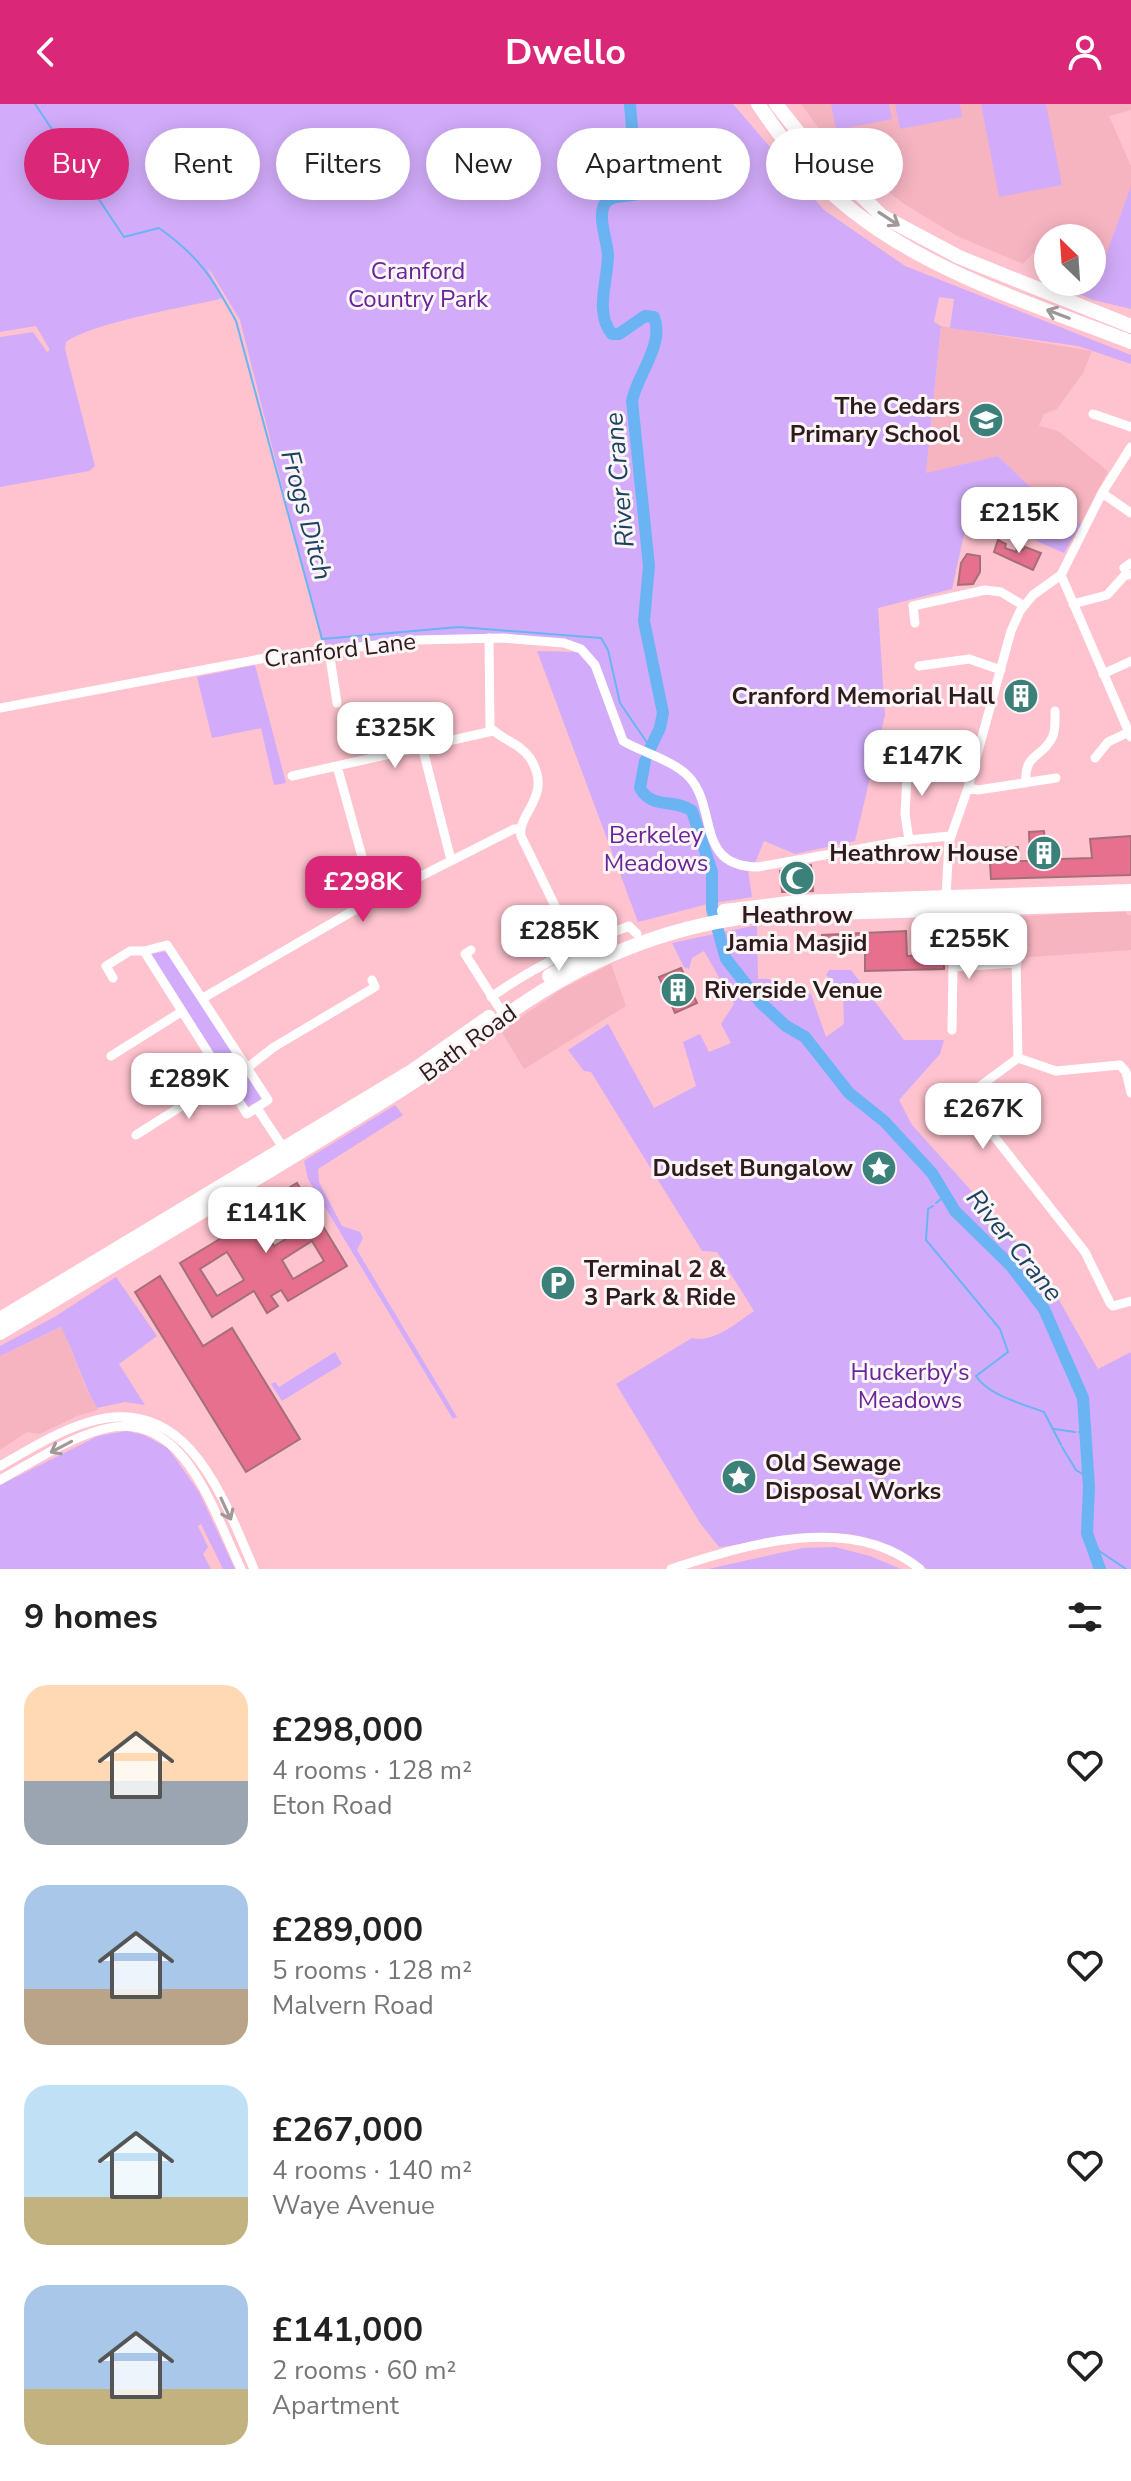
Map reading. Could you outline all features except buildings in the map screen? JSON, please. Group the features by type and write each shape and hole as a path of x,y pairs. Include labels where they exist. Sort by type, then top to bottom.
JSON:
{"highway":[{"path":"758,104 803,164 884,234 954,273 1131,342"},
{"path":"776,104 806,142 882,216 959,257 1131,326"},
{"name":"Bath Road","path":"733,914 1019,900 1131,891"},
{"name":"Bath Road","path":"0,1319 451,1058 502,1013 568,965 637,934 785,903 946,897 1131,904"},
{"name":"Bath Road","path":"502,1013 611,954 708,918"},
{"name":"Bath Road","path":"0,1333 288,1154"}],"street":[{"path":"1093,414 1131,427"},
{"path":"946,897 950,836 968,788 1011,631 1024,606 1045,584 1061,575 1102,493 1131,447"},
{"path":"1102,493 1131,513"},
{"path":"1073,604 1107,595 1128,575 1125,566 1131,563"},
{"path":"1061,575 1130,735 1108,742 1095,758"},
{"path":"915,623 913,606 961,594 1001,592 1024,606"},
{"path":"489,638 490,718 493,731"},
{"name":"Cranford Lane","path":"0,708 216,666 417,640 489,638 564,643 581,649 595,665 623,741 681,770 691,779 714,843 733,864 758,867 909,840"},
{"path":"329,651 337,703"},
{"path":"919,666 969,659 1001,670"},
{"path":"1103,674 1131,661"},
{"path":"1026,783 1028,763 1053,736 1055,711"},
{"path":"203,998 374,900 520,829 532,809 537,791 536,770 518,744 493,731 292,776"},
{"path":"422,746 451,860"},
{"path":"908,758 905,814 909,840 950,836"},
{"path":"337,766 374,900"},
{"path":"968,788 978,790 1056,778"},
{"path":"520,829 575,947"},
{"path":"1018,1058 1019,900"},
{"path":"491,997 535,966 575,947 629,926 637,934"},
{"path":"113,978 104,964 130,951 167,945 268,1100 247,1114 144,951"},
{"path":"465,954 502,1013"},
{"path":"952,1030 953,967 1017,963"},
{"path":"247,1068 274,1047 375,987 372,980"},
{"path":"111,1056 181,1012"},
{"path":"1018,1058 1056,1071 1120,1065 1126,1072 1131,1093"},
{"path":"1018,1058 967,1093 966,1102 1085,1252 1113,1306 1131,1301"},
{"path":"136,1135 224,1079"},
{"path":"257,1108 288,1154"},
{"path":"0,1466 85,1423 125,1417 155,1423 181,1439 203,1465 254,1569"},
{"path":"0,1480 97,1431 125,1426 150,1431 172,1444 188,1462 241,1569"},
{"path":"671,1569 765,1545 832,1537 878,1544 920,1569"}],"shaded area":[{"path":"801,104 1131,104 1131,110 1109,116 1131,166 1131,186 1106,255 1106,224 1034,224 1034,253 1023,264 957,236 899,200 903,200 903,128 819,128"},
{"name":"The Cedars Primary School","path":"941,326 1092,351 1083,373 1057,409 1044,414 1039,426 1058,431 1108,471 1081,524 1053,509 998,456 926,474"},
{"path":"1126,910 1127,915 1131,915 1131,950 948,959 947,921"},
{"path":"611,964 626,1006 524,1069 501,1031 562,989"},
{"path":"62,1327 98,1410 77,1416 40,1434 27,1432 0,1450 0,1356"}],"green space":[{"path":"0,104 733,104 766,142 766,200 815,200 824,210 905,266 1131,355 1131,364 1078,346 950,328 954,299 939,297 934,322 941,326 926,473 998,456 1053,509 1081,524 1064,553 1018,533 965,530 952,589 878,608 885,715 855,841 795,854 764,841 756,861 748,870 752,897 708,904 638,922 537,651 579,652 592,667 620,742 625,732 598,664 582,645 555,638 323,647 240,320 207,268 224,298 97,328 66,342 65,349 95,466 89,471 0,487 0,337 33,332 47,352 50,350 36,326 0,332"},
{"path":"831,104 889,104 892,119 836,128"},
{"path":"895,104 960,104 962,117 900,128"},
{"path":"981,104 1046,104 1062,185 999,197"},
{"path":"1131,186 1131,309 1084,296 1106,296 1106,255"},
{"path":"255,665 286,783 274,785 261,728 212,738 197,677"},
{"name":"Huckerby's Meadows","path":"757,925 758,979 769,979 788,990 811,994 826,1037 844,1024 843,993 826,975 829,970 851,970 904,1040 944,1040 940,1054 899,1100 912,1125 1041,1268 1098,1369 1131,1352 1131,1569 927,1569 890,1546 871,1539 832,1533 790,1535 719,1547 700,1523 616,1384 692,1338 716,1335 754,1311 717,1252 702,1251 591,1072 584,1071 568,1050 608,1024 654,1108 696,1086 683,1042 700,1034 709,1052 731,1043 721,1024 734,1004 704,951 692,958 689,969 684,967 672,943"},
{"path":"167,951 262,1099 247,1107 151,954"},
{"path":"395,1105 403,1115 318,1169 319,1182 342,1226 360,1232 363,1238 357,1250 457,1417 453,1419 308,1179 304,1161"},
{"path":"116,1277 157,1336 119,1364 145,1405 125,1402 97,1408 61,1327 0,1356 0,1346 56,1316"},
{"path":"335,1352 342,1364 282,1401 271,1384 275,1382 279,1387"},
{"path":"127,1431 144,1435 168,1448 199,1492 235,1569 223,1569 201,1524 198,1526 208,1547 203,1554 211,1569 0,1569 0,1485 98,1436"},
{"path":"835,1547 870,1556 901,1569 708,1569 803,1548"}],"waterway":[{"name":"Frogs Ditch","path":"35,104 124,237 159,228 204,270 236,321 322,639 459,627 601,638 608,650 620,703 650,747"},
{"name":"River Crane","path":"630,104 632,128 629,160 642,176 644,186 638,194 607,201 602,210 608,255 603,306 612,334 619,334 645,316 654,317 656,327 653,349 632,401 649,566 644,621 663,713 660,728 647,755"},
{"name":"River Crane","path":"645,761 640,788 645,795 657,802 692,811 712,872 712,909 726,959 761,1003 786,1026 805,1037 849,1093 884,1121 932,1173 955,1211 1011,1266 1044,1309 1083,1398 1089,1487 1087,1533 1100,1569"},
{"path":"936,1203 945,1196"},
{"path":"933,1206 928,1209 926,1240 1000,1329 1008,1352 976,1376 998,1394 1044,1412 1061,1445"},
{"path":"1054,1429 1075,1432"},
{"name":"River Crane","path":"1079,1432 1084,1431"},
{"path":"1062,1447 1076,1470 1089,1478"},
{"name":"River Crane","path":"1089,1544 1126,1569"}],"place":[{"name":"The Cedars Primary School","path":"986,420"},
{"name":"Cranford Memorial Hall","path":"1021,696"},
{"name":"Heathrow House","path":"1044,853"},
{"name":"Heathrow Jamia Masjid","path":"797,878"},
{"name":"Riverside Venue","path":"678,990"},
{"name":"Dudset Bungalow","path":"879,1168"},
{"name":"Terminal 2 & 3 Park & Ride","path":"558,1283"},
{"name":"Old Sewage Disposal Works","path":"739,1477"}],"park label":[{"name":"Cranford Country Park","path":"418,285"},
{"name":"Berkeley Meadows","path":"656,849"}]}
